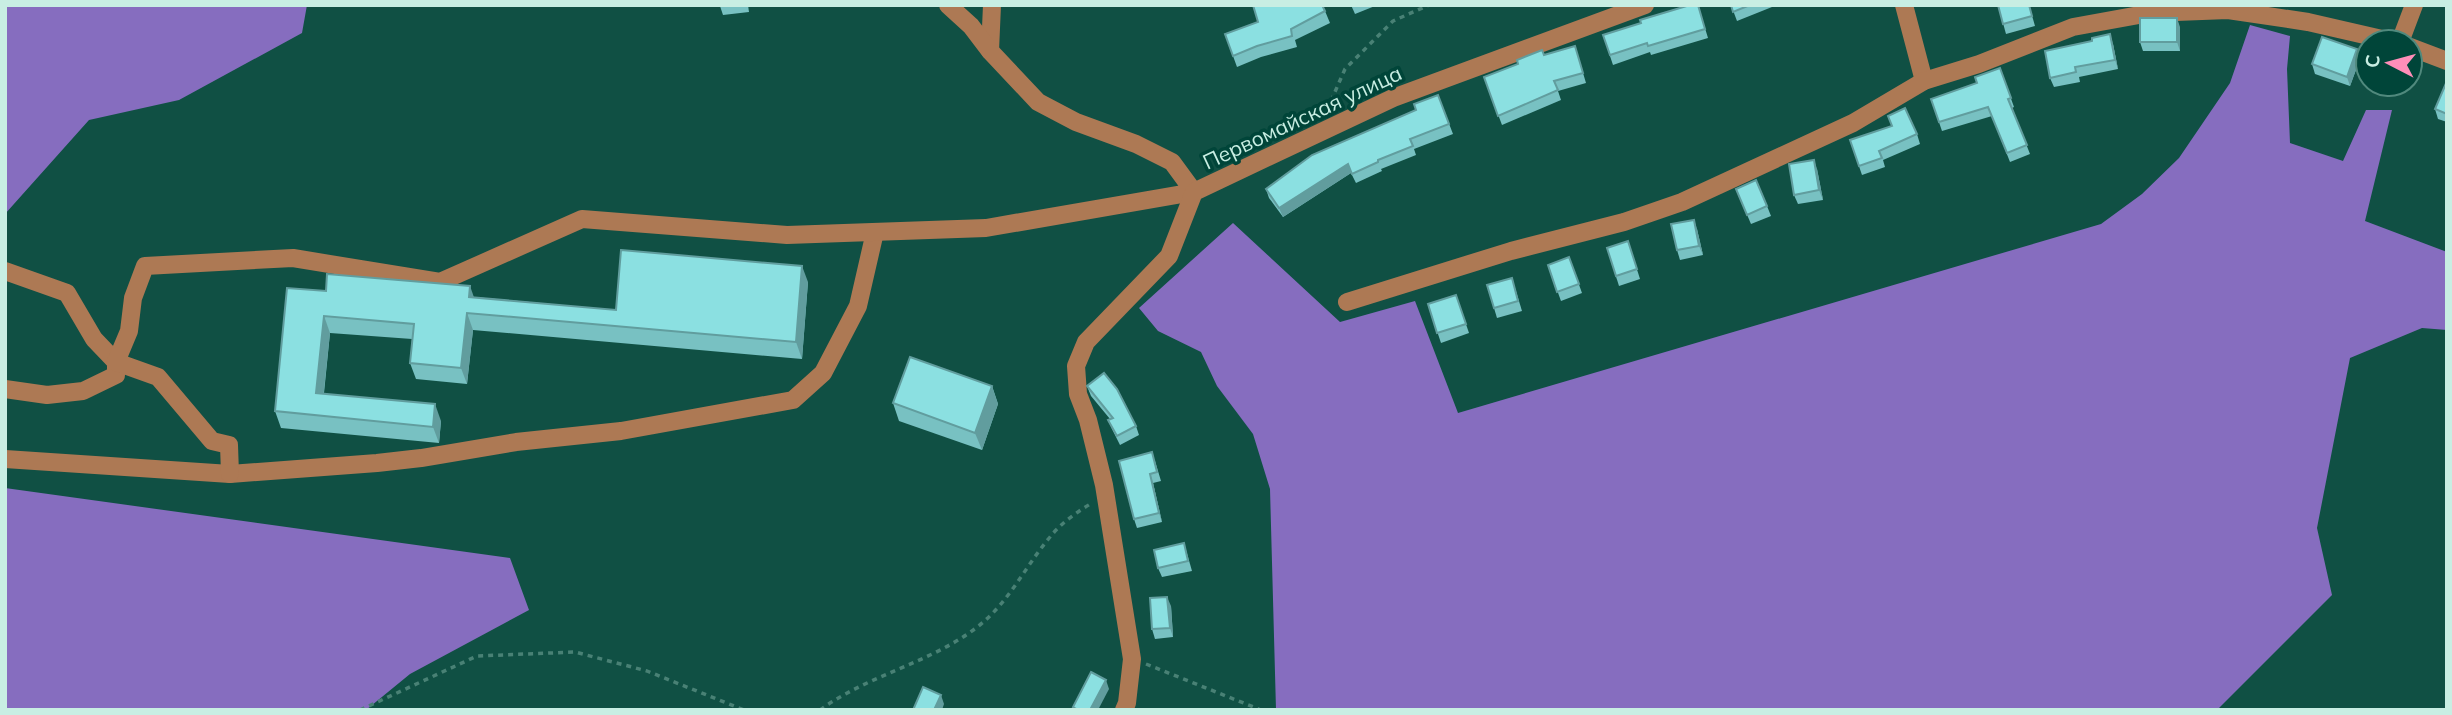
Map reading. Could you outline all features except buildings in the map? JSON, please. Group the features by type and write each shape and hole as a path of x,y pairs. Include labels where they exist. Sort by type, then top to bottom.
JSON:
{"street":[{"path":"5,389 47,395 83,391 116,375 116,362 129,331 133,298 145,267 293,258 440,282 582,219 787,235 986,228 1194,192 1172,162 1136,144 1076,122 1038,102 990,51 971,26 948,5"},
{"path":"990,51 992,5"},
{"name":"Первомайская улица","path":"1124,710 1132,659 1105,495 1088,420 1078,394 1076,366 1086,342 1169,256 1194,192 1393,98 1645,5"},
{"path":"1904,5 1924,81"},
{"path":"2405,28 2414,5"},
{"path":"1347,302 1511,251 1624,222 1682,202 1853,123 1924,81 1979,64 2073,27 2150,13 2228,10 2308,22 2354,33"},
{"path":"2424,52 2447,61"},
{"path":"5,459 230,474 421,458 516,442 621,431 793,400 823,373 858,306 875,232"},
{"path":"5,271 66,293 94,339 116,362 158,377 212,441 229,444 230,474"}],"path":[{"path":"1317,134 1345,69 1393,21 1429,5"},
{"path":"820,710 841,694 933,655 976,628 1005,601 1051,535 1076,512 1105,495"},
{"path":"360,710 477,656 575,652 647,671 744,710"},
{"path":"1132,659 1261,710"}],"shaded area":[{"path":"5,5 307,5 302,33 179,100 89,120 5,214"},
{"path":"2250,25 2290,36 2287,69 2290,143 2343,161 2366,110 2392,110 2365,221 2447,252 2447,330 2422,328 2350,358 2317,528 2332,595 2217,710 1276,710 1270,489 1253,434 1217,386 1201,352 1158,331 1139,308 1233,223 1340,322 1415,301 1458,413 2101,224 2142,194 2179,158 2230,83"},
{"path":"5,488 510,558 529,610 410,674 366,710 5,710"}]}
